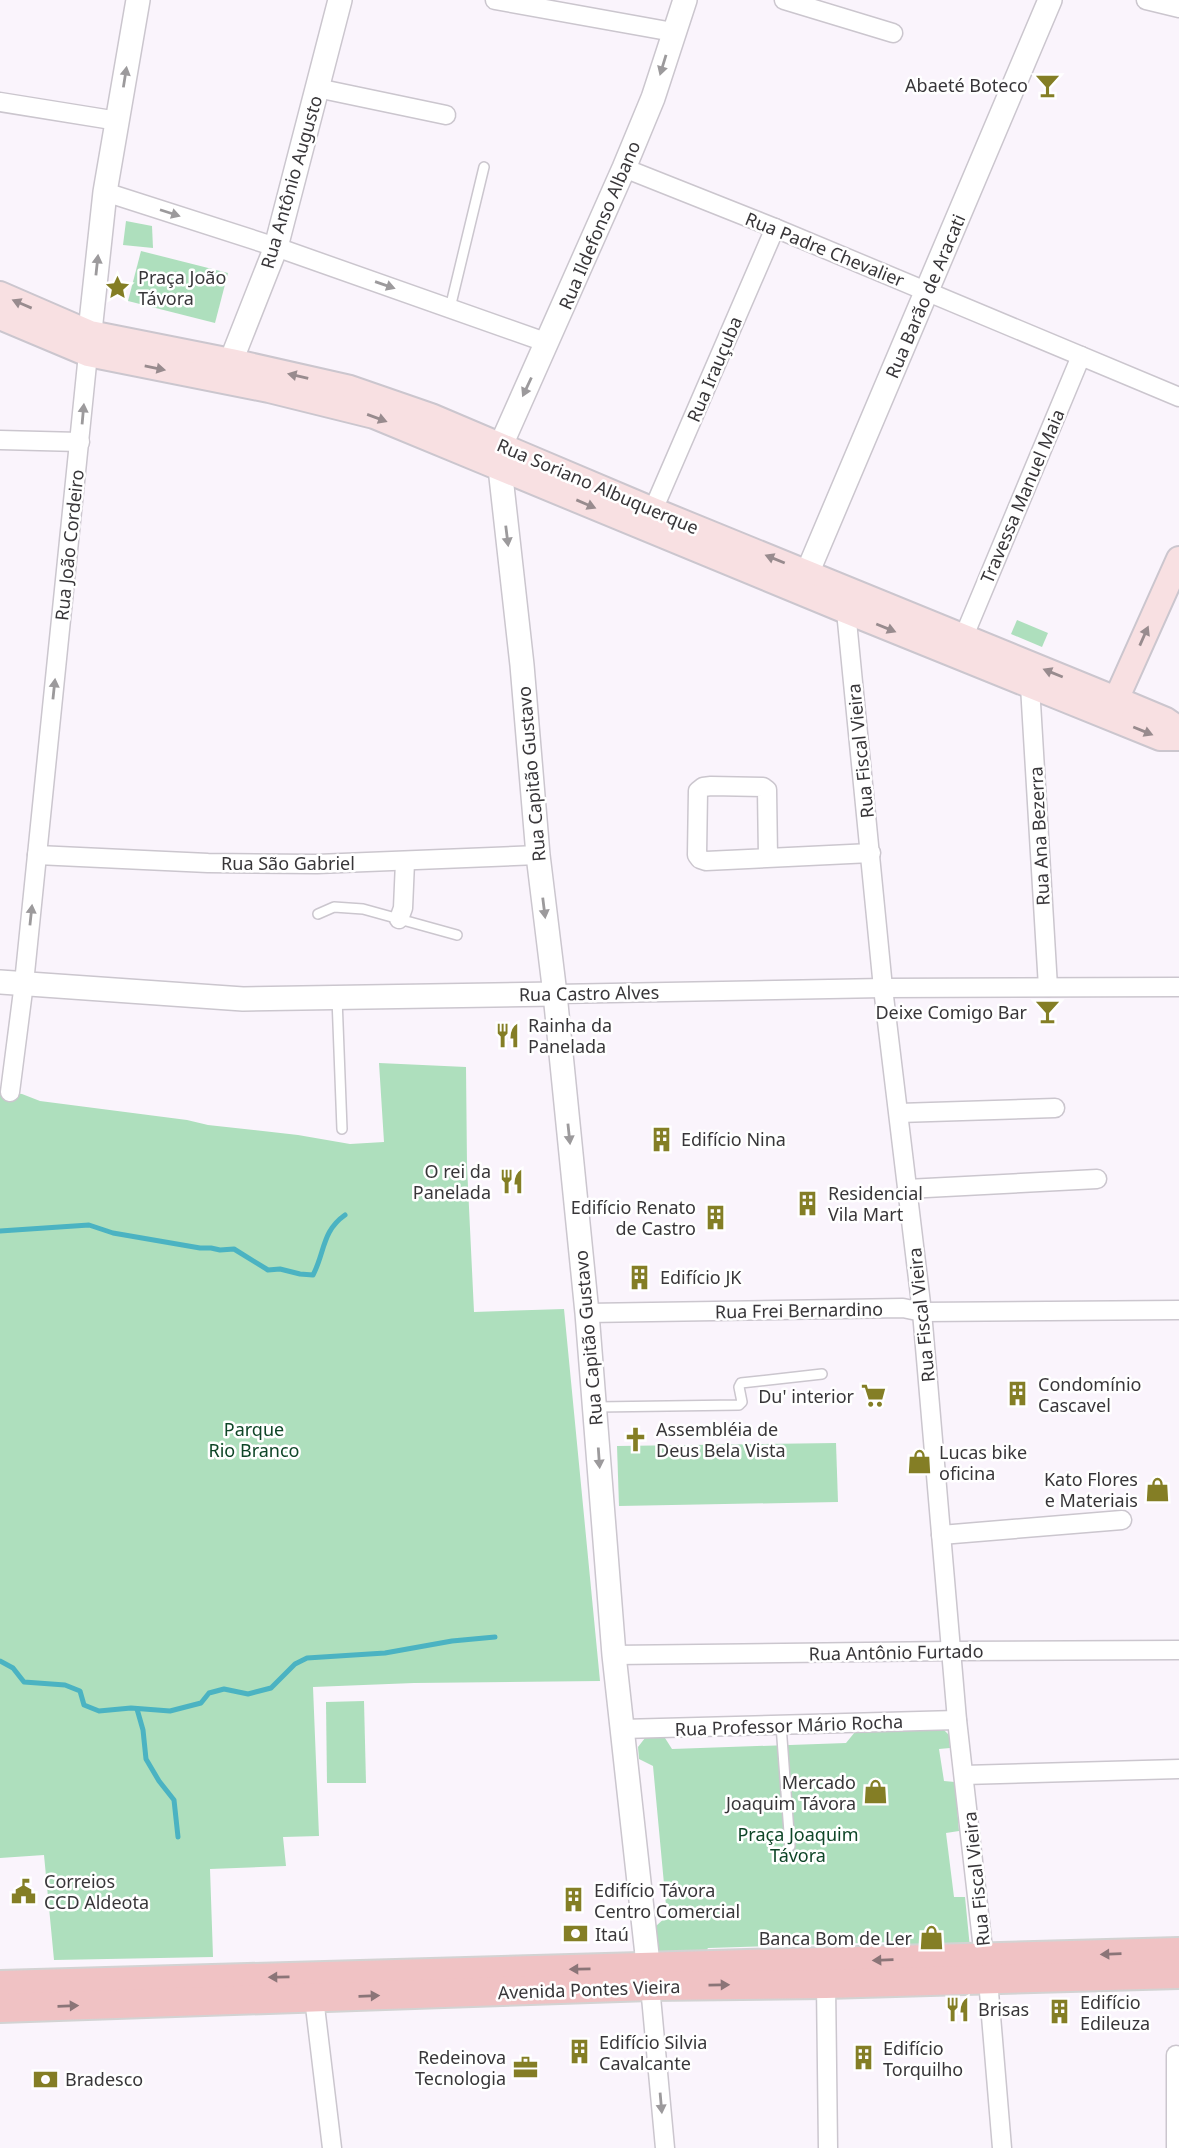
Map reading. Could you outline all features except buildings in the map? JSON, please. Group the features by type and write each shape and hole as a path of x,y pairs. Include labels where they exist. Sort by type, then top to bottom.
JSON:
{"main road":[{"name":"Rua Soriano Albuquerque","path":"0,295 89,344 231,360 348,398 431,416 500,456 849,601 1030,685 1167,720 1179,729"},
{"name":"Rua Soriano Albuquerque","path":"0,317 89,344 269,390 348,398"},
{"name":"Rua Soriano Albuquerque","path":"500,456 653,510 804,582"},
{"path":"1112,708 1179,559"},
{"name":"Rua Soriano Albuquerque","path":"849,601 964,636 1112,708 1160,738 1179,738"},
{"name":"Avenida Pontes Vieira","path":"0,2008 314,1998 649,1977 826,1984 1179,1952"},
{"name":"Avenida Pontes Vieira","path":"0,1985 649,1977 986,1969 1179,1974"}],"street":[{"name":"Rua João Cordeiro","path":"10,1092 24,983 105,192 138,0"},
{"name":"Rua Antônio Augusto","path":"231,360 276,247 340,0"},
{"path":"495,0 588,8 673,32"},
{"name":"Rua Ildefonso Albano","path":"500,456 653,98 685,0"},
{"path":"784,0 893,33"},
{"name":"Rua Barão de Aracati","path":"804,582 1050,0"},
{"path":"1146,0 1179,8"},
{"path":"317,88 446,115"},
{"path":"0,102 118,121"},
{"name":"Rua Padre Chevalier","path":"624,168 928,291 1179,397"},
{"path":"105,192 276,247 548,343"},
{"name":"Rua Irauçuba","path":"653,510 775,228"},
{"name":"Travessa Manuel Maia","path":"964,636 1081,356"},
{"path":"0,440 80,442"},
{"name":"Rua Capitão Gustavo","path":"500,456 522,664 538,855 555,994 587,1313 614,1655 665,2148"},
{"name":"Rua Fiscal Vieira","path":"849,601 883,988 922,1312 957,1720 986,1969 1002,2148"},
{"name":"Rua Ana Bezerra","path":"1030,685 1048,987"},
{"path":"768,857 767,790 763,787 711,786 698,791 697,855 700,859 706,861 871,853"},
{"name":"Rua São Gabriel","path":"37,855 208,863 317,864 538,855"},
{"path":"399,919 403,908 405,862"},
{"name":"Rua Castro Alves","path":"0,982 243,999 883,988 1179,987"},
{"path":"899,1113 1055,1108"},
{"path":"907,1189 1097,1179"},
{"name":"Rua Frei Bernardino","path":"587,1313 902,1308 922,1312 1179,1310"},
{"path":"941,1535 1122,1520"},
{"name":"Rua Antônio Furtado","path":"614,1655 1179,1650"},
{"name":"Rua Professor Mário Rocha","path":"622,1729 957,1720"},
{"path":"964,1775 1179,1769"},
{"path":"826,1984 828,2148"},
{"path":"314,1998 332,2148"},
{"path":"1176,2055 1176,2148"}],"lane":[{"path":"450,308 484,167"},
{"path":"318,914 334,907 344,907 390,915 457,935"},
{"path":"337,998 342,1129"},
{"path":"595,1407 739,1405 742,1402 739,1387 741,1384 822,1374"},
{"path":"781,1725 790,1846"}],"green space":[{"path":"126,221 152,226 153,248 123,245"},
{"path":"141,251 228,273 215,323 128,301"},
{"path":"1017,620 1048,633 1042,647 1011,634"},
{"name":"Parque Rio Branco","path":"379,1063 466,1067 467,1166 474,1312 564,1309 600,1681 313,1687 319,1836 283,1837 286,1866 210,1869 213,1957 54,1960 44,1855 0,1858 0,1091 22,1094 40,1101 350,1144 384,1142"},
{"path":"836,1443 838,1502 619,1506 617,1446"},
{"path":"364,1701 366,1783 327,1783 326,1702"},
{"name":"Praça Joaquim Távora","path":"944,1730 949,1735 950,1748 939,1749 944,1781 955,1782 959,1831 946,1833 954,1897 965,1897 970,1948 898,1951 892,1942 708,1948 702,1957 663,1957 659,1951 656,1926 667,1916 653,1766 639,1759 638,1747 645,1738 665,1738 672,1749 846,1743 855,1732"}],"waterway":[{"path":"0,1231 89,1225 113,1233 200,1248 234,1249 268,1270 280,1269 313,1275 328,1235 345,1215"},
{"path":"0,1661 13,1668 24,1682 65,1685 80,1691 84,1705 99,1711 131,1708 170,1711 201,1703 209,1693 224,1689 248,1694 271,1688 295,1664 307,1658 385,1653 452,1641 495,1637"},
{"path":"137,1709 143,1730 146,1759 174,1800 178,1837"}],"place":[{"name":"Abaeté Boteco","path":"1048,85"},
{"name":"Praça João Távora","path":"118,287"},
{"name":"Deixe Comigo Bar","path":"1047,1012"},
{"name":"Rainha da Panelada","path":"508,1035"},
{"name":"Edifício Nina","path":"661,1139"},
{"name":"O rei da Panelada","path":"511,1181"},
{"name":"Residencial Vila Mart","path":"808,1203"},
{"name":"Edifício Renato de Castro","path":"716,1217"},
{"name":"Edifício JK","path":"640,1277"},
{"name":"Condomínio Cascavel","path":"1018,1394"},
{"name":"Du' interior","path":"874,1396"},
{"name":"Assembléia de Deus Bela Vista","path":"636,1439"},
{"name":"Lucas bike oficina","path":"919,1462"},
{"name":"Kato Flores e Materiais","path":"1158,1489"},
{"name":"Mercado Joaquim Távora","path":"876,1792"},
{"name":"Correios CCD Aldeota","path":"24,1891"},
{"name":"Edifício Távora Centro Comercial","path":"574,1900"},
{"name":"Itaú","path":"575,1934"},
{"name":"Banca Bom de Ler","path":"932,1938"},
{"name":"Brisas","path":"958,2009"},
{"name":"Edifício Edileuza","path":"1060,2012"},
{"name":"Edifício Silvia Cavalcante","path":"579,2052"},
{"name":"Edifício Torquilho","path":"863,2058"},
{"name":"Redeinova Tecnologia","path":"526,2067"},
{"name":"Bradesco","path":"45,2079"}]}
